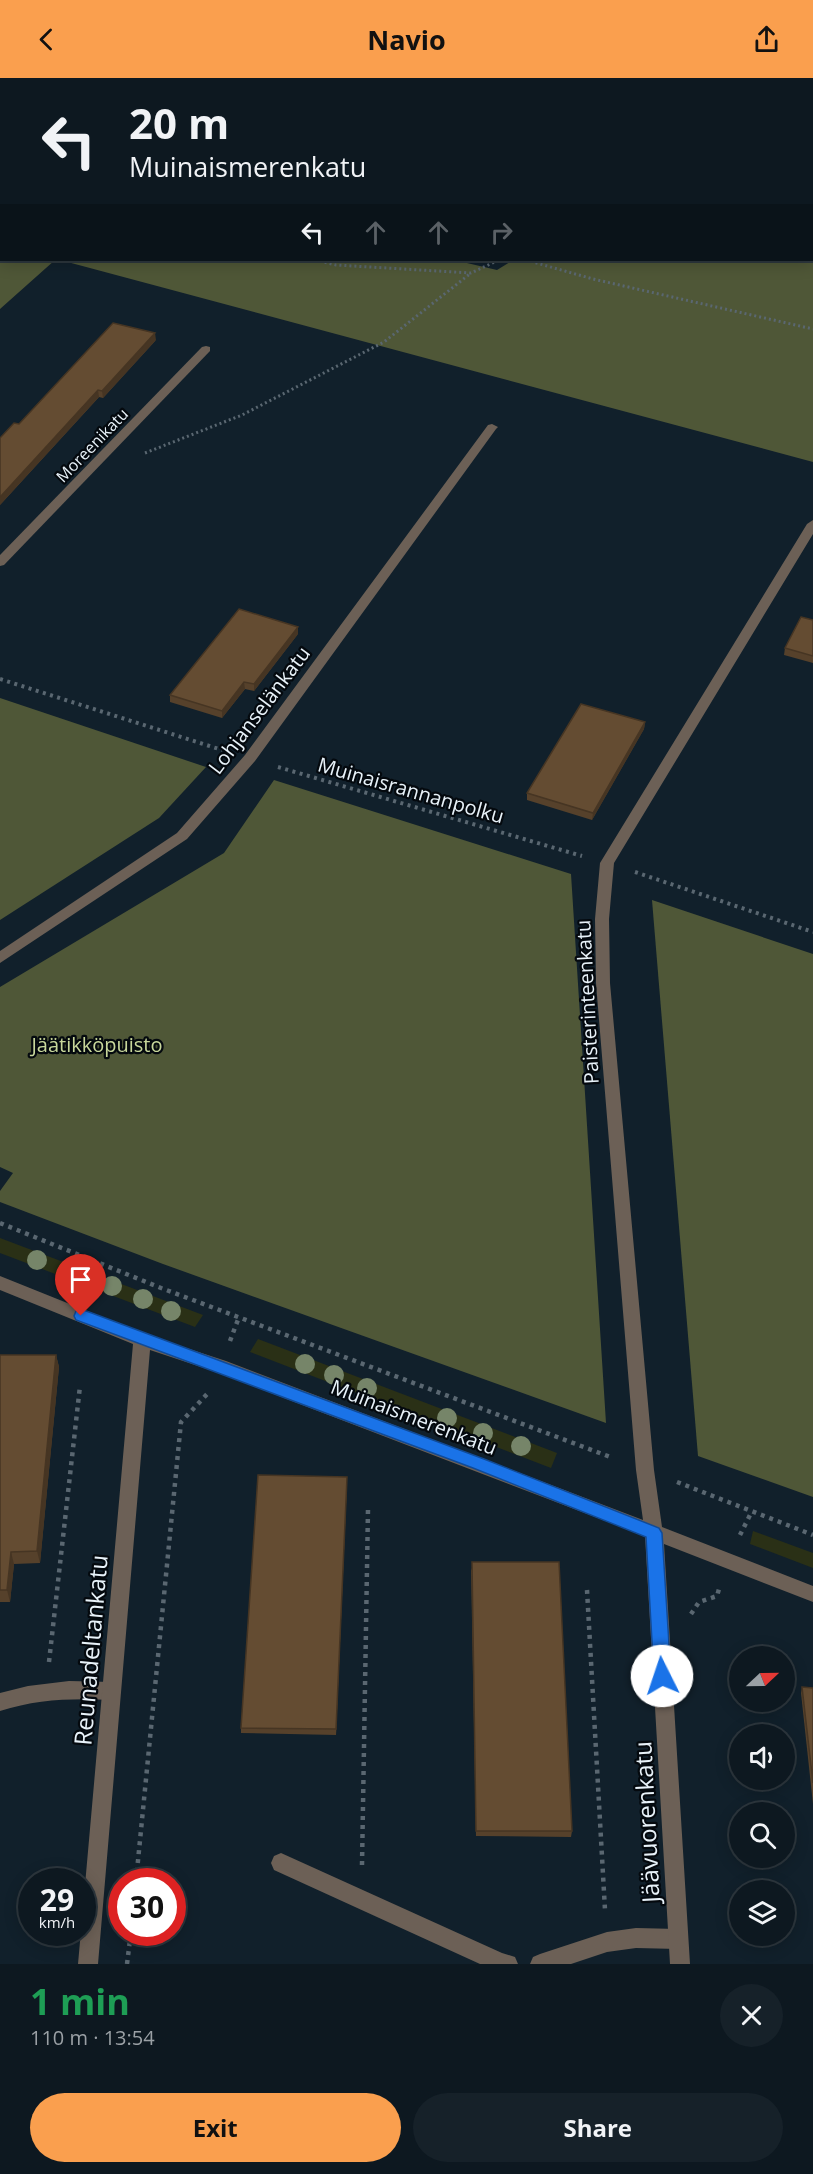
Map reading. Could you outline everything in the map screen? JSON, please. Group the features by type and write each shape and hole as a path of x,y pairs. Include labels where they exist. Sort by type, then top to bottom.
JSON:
{"street":[{"name":"Moreenikatu","path":"0,562 206,349"},
{"name":"Lohjanselänkatu","path":"0,958 182,836 250,758 492,427"},
{"name":"Paisterinteenkatu","path":"654,1533 645,1470 603,983 602,919 607,863 813,524"},
{"name":"Muinaismerenkatu","path":"0,1283 142,1340 220,1366 467,1459 813,1594"},
{"name":"Reunadeltankatu","path":"88,1964 142,1340"},
{"name":"Jäävuorenkatu","path":"654,1533 680,1964"},
{"path":"0,1702 63,1688 112,1691"},
{"path":"280,1863 501,1963 508,1964"},
{"path":"540,1964 607,1942 636,1938 678,1939"}],"path":[{"path":"319,261 336,265 471,273"},
{"path":"136,457 242,415 384,342 471,273 497,261"},
{"path":"530,261 593,279 813,329"},
{"name":"Muinaisrannanpolku","path":"0,679 250,758 607,863 813,932"},
{"path":"0,1223 239,1317 813,1535"},
{"path":"137,1868 181,1422 192,1408 206,1399 239,1317"},
{"path":"46,1690 80,1386"},
{"path":"362,1900 368,1509"},
{"path":"686,1620 699,1602 717,1596 728,1560 752,1511"},
{"path":"587,1590 607,1942"},
{"path":"128,1964 130,1946"}],"green space":[{"path":"0,261 54,261 0,309"},
{"path":"64,261 458,261 497,270 511,261 813,261 813,462"},
{"path":"0,698 206,767 159,818 0,920"},
{"name":"Jäätikköpuisto","path":"274,780 571,874 606,1423 163,1264 0,1202 0,1191 13,1173 0,1167 0,987 224,853"},
{"path":"652,900 813,954 813,1497 698,1456"},
{"path":"0,1238 203,1315 195,1327 0,1253"},
{"path":"258,1339 557,1453 551,1468 250,1352"},
{"path":"753,1531 813,1553 813,1568 750,1544"}],"building":[{"path":"113,323 155,333 102,391 98,390 0,497 0,438 14,423 19,424"},
{"path":"239,609 298,627 254,684 244,682 222,711 170,695"},
{"path":"801,617 813,620 813,656 785,648"},
{"path":"581,704 645,722 593,813 527,793"},
{"path":"0,1355 56,1355 37,1551 11,1552 7,1590 0,1590"},
{"path":"258,1475 347,1477 336,1729 241,1728"},
{"path":"472,1562 559,1562 572,1831 476,1831"},
{"path":"802,1687 813,1688 813,1783"}],"route":[{"path":"81,1316 142,1340 220,1366 654,1533 662,1676"}]}
